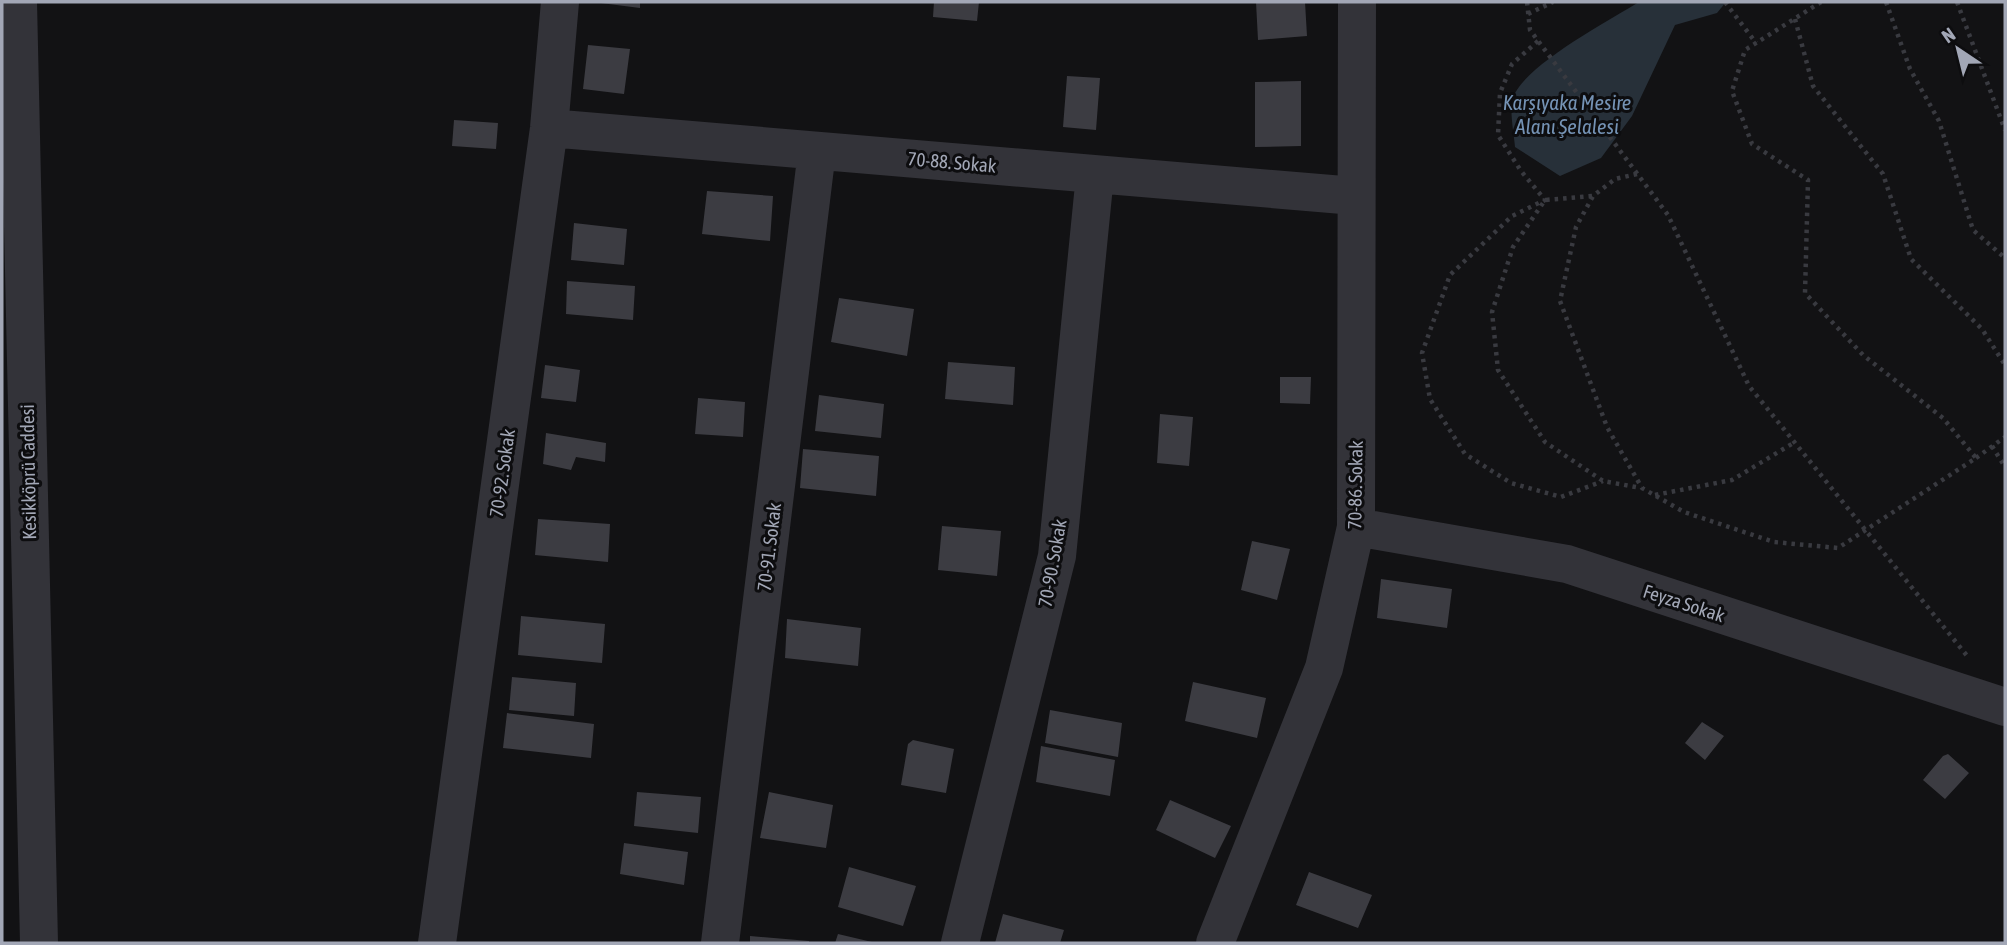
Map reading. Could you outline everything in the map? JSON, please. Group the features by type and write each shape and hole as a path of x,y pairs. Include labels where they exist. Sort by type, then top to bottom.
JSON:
{"street":[{"name":"Kesikköprü Caddesi","path":"18,2 11,90 38,943"},
{"name":"70-92. Sokak","path":"437,943 549,128 560,2"},
{"name":"70-86. Sokak","path":"1215,943 1324,668 1356,527 1357,2"},
{"name":"70-88. Sokak","path":"549,128 1355,196"},
{"name":"70-91. Sokak","path":"720,943 817,151"},
{"name":"70-90. Sokak","path":"960,943 1057,556 1095,175"},
{"name":"Feyza Sokak","path":"1356,527 1567,564 2005,707"}],"path":[{"path":"1527,2 1530,30 1668,215 1749,386 1970,660"},
{"path":"1528,14 1553,2"},
{"path":"1725,2 1756,43"},
{"path":"1821,2 1745,50 1732,91 1752,144 1808,180 1805,293 1863,355 1943,418 1976,458"},
{"path":"1886,2 1910,69 1939,121 1973,230 2005,258"},
{"path":"1957,2 2005,130"},
{"path":"1795,19 1813,86 1883,174 1911,259 1982,329 2005,365"},
{"path":"1538,41 1512,64 1500,93 1498,135 1521,171 1545,200"},
{"path":"1637,174 1615,179 1593,196 1576,227 1560,302 1607,427 1642,488"},
{"path":"1593,196 1545,200 1512,216 1450,275 1422,353 1430,399 1465,454 1510,483 1561,497 1603,481"},
{"path":"1545,200 1513,247 1492,312 1498,370 1545,442 1603,481 1642,488 1685,512 1774,542 1838,548 2005,437"},
{"path":"1655,495 1732,480 1795,442"},
{"path":"1992,446 2005,467"}],"water":[{"name":"Karşıyaka Mesire Alanı Şelalesi","path":"1639,2 1726,2 1717,13 1675,25 1632,116 1601,158 1560,176 1515,147 1513,98 1520,85 1550,58"}],"building":[{"path":"593,2 640,2 640,8"},
{"path":"934,2 979,2 977,21 933,17"},
{"path":"1256,2 1305,2 1307,36 1258,40"},
{"path":"588,45 630,49 624,94 583,89"},
{"path":"1067,76 1100,78 1096,130 1063,127"},
{"path":"1301,81 1301,146 1255,147 1255,82"},
{"path":"454,120 498,123 496,149 452,146"},
{"path":"707,191 773,196 770,241 702,234"},
{"path":"574,223 627,229 624,265 571,260"},
{"path":"567,281 635,286 633,320 566,314"},
{"path":"839,298 914,309 907,356 831,342"},
{"path":"948,362 1015,367 1013,405 945,399"},
{"path":"545,365 580,370 576,402 541,398"},
{"path":"1280,377 1311,377 1310,404 1280,403"},
{"path":"819,395 884,404 881,438 815,431"},
{"path":"698,398 745,402 743,437 695,434"},
{"path":"1160,414 1193,417 1189,466 1157,463"},
{"path":"546,433 606,443 605,462 576,457 571,470 543,464"},
{"path":"803,449 879,456 876,496 800,488"},
{"path":"538,519 610,524 608,562 535,555"},
{"path":"942,526 1001,531 997,576 938,570"},
{"path":"1252,541 1290,549 1277,600 1241,590"},
{"path":"1381,579 1452,589 1447,628 1377,618"},
{"path":"521,616 605,624 602,663 518,655"},
{"path":"787,619 861,628 858,666 785,658"},
{"path":"512,677 576,683 574,716 509,710"},
{"path":"1193,682 1266,698 1257,738 1185,721"},
{"path":"1050,710 1122,723 1118,757 1045,743"},
{"path":"507,713 594,724 591,758 503,748"},
{"path":"1702,722 1724,736 1705,760 1685,743"},
{"path":"913,740 954,749 946,793 901,785 908,744"},
{"path":"1041,746 1115,760 1110,796 1036,782"},
{"path":"1948,754 1969,773 1945,799 1923,780 1943,756"},
{"path":"637,792 701,797 698,833 634,826"},
{"path":"769,792 833,805 826,848 760,838"},
{"path":"1170,800 1231,826 1215,858 1156,830"},
{"path":"624,843 688,852 684,885 620,874"},
{"path":"849,867 916,886 903,926 838,907"},
{"path":"1309,872 1372,895 1358,928 1296,905"},
{"path":"1003,914 1064,930 1060,943 995,943"},
{"path":"838,934 872,942 872,943 835,943"},
{"path":"750,936 809,941 809,943 750,943"}]}
